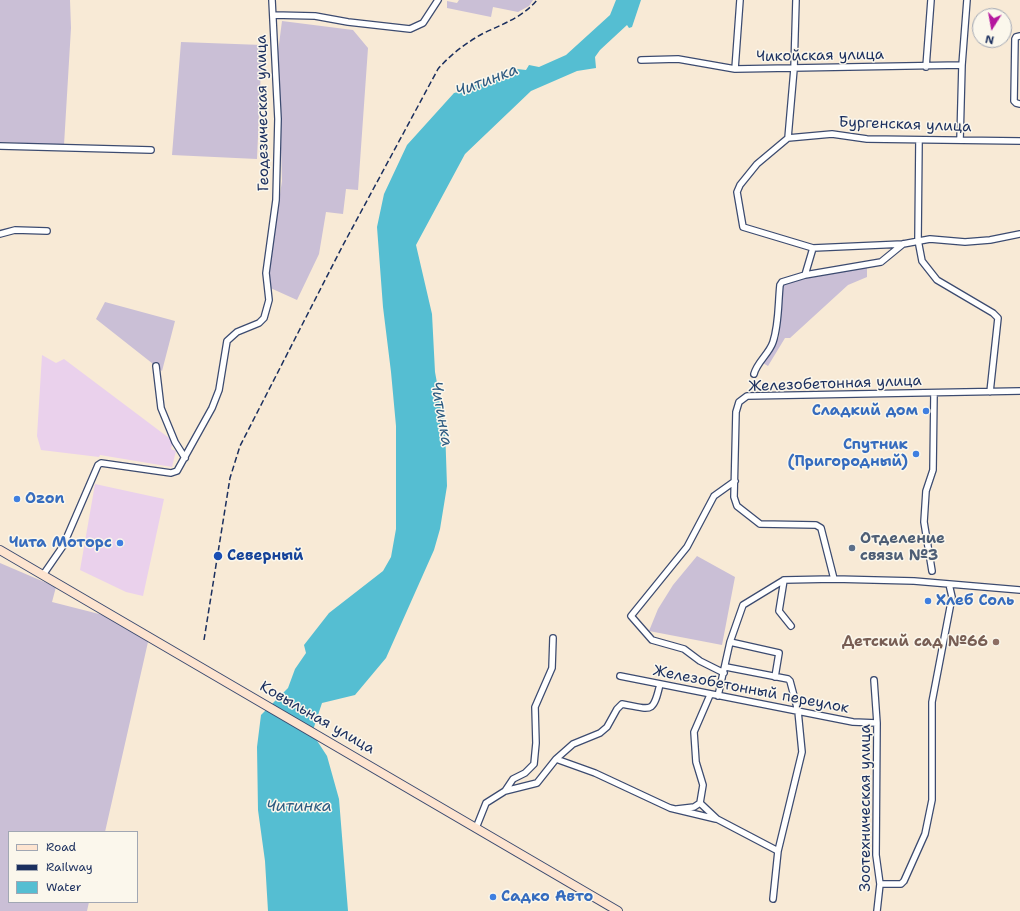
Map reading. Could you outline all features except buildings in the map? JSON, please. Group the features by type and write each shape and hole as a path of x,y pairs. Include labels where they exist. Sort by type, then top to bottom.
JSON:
{"main road":[{"name":"Ковыльная улица","path":"0,550 618,911"}],"street":[{"name":"Геодезическая улица","path":"44,575 63,546 98,465 101,463 171,473 177,471 212,408 216,396 227,341 237,332 260,323 264,318 270,300 266,273 276,200 278,119 272,0"},
{"path":"273,15 315,16 348,22 410,28 423,23 438,0"},
{"path":"735,70 740,0"},
{"path":"796,0 794,69 788,138 757,164 740,185 737,192 743,227 813,248 903,244 918,240 965,242 990,240 1020,234"},
{"path":"926,67 931,0"},
{"path":"960,140 962,66 967,0"},
{"path":"1020,36 1016,37 1015,40 1014,101 1016,104 1020,104"},
{"name":"Чикойская улица","path":"641,60 678,59 735,70 962,66"},
{"name":"Бургенская улица","path":"788,138 832,134 867,139 1020,142"},
{"path":"919,140 918,240 922,261 937,280 993,313 998,318 990,392"},
{"path":"0,146 151,150"},
{"path":"0,234 15,230 47,231"},
{"path":"754,374 758,364 768,353 777,328 780,285 785,280 805,275 881,262 903,244"},
{"path":"805,275 813,248"},
{"path":"156,366 161,408 175,442 185,458"},
{"name":"Железобетонная улица","path":"834,579 821,528 816,525 760,524 738,506 734,497 736,412 739,402 747,396 1020,391"},
{"path":"932,571 924,522 926,491 933,470 934,393"},
{"path":"735,482 714,496 687,547 631,616 652,640 684,649 700,661 725,670 788,679 790,681 798,710 802,752 778,851 773,899"},
{"path":"718,696 730,642 744,605 784,580 882,579 1020,590"},
{"path":"784,580 780,611 791,626"},
{"path":"880,884 901,884 904,881 925,834 932,800 932,702 952,597 950,584"},
{"path":"476,828 486,803 504,791 513,779 526,773 534,764 536,743 535,707 552,668 553,638"},
{"path":"730,642 779,653 775,677"},
{"name":"Железобетонный переулок","path":"620,676 710,695 798,710 853,722 877,723"},
{"name":"Зоотехническая улица","path":"874,680 877,723 876,855 880,884 877,911"},
{"path":"504,791 537,783 556,759 573,744 600,733 607,727 617,709 622,704 648,708 652,707 655,704 660,684"},
{"path":"675,810 694,807 700,802 703,785 696,762 694,732 710,695"},
{"path":"556,759 595,773 675,810 717,820 778,851"},
{"path":"700,802 717,820"}],"shaded area":[{"path":"0,0 70,0 71,28 64,145 0,142"},
{"path":"459,0 533,0 529,6 518,12 493,7 491,17 447,8 447,1 457,3"},
{"path":"282,21 353,30 368,48 358,190 346,189 343,214 326,212 319,254 297,300 266,286 282,181 278,52"},
{"path":"181,42 262,45 257,159 172,155"},
{"path":"867,267 867,277 848,285 790,338 785,338 768,366 763,363 779,337 783,283"},
{"path":"105,302 175,321 162,371 96,319"},
{"path":"42,355 56,363 64,359 173,441 171,449 176,451 172,467 100,455 99,457 41,450 37,436"},
{"path":"95,484 164,499 143,596 126,592 80,570"},
{"path":"697,556 735,577 722,645 649,631 658,609 673,585"},
{"path":"0,563 56,587 52,602 107,616 148,642 105,831 8,831 8,903 89,903 87,911 0,911"}],"water":[{"name":"Читинка","path":"616,0 641,0 632,27 629,28 627,25 600,50 595,57 596,68 577,71 531,91 465,154 416,245 432,314 435,372 445,427 447,486 440,529 434,550 386,658 355,695 322,703 312,733 327,756 339,799 348,911 268,911 265,861 258,810 257,747 261,715 288,688 295,669 306,653 304,645 329,613 383,571 391,557 396,529 396,426 383,307 377,227 384,194 407,145 454,93 466,90 468,86 493,82 502,74 511,75 517,69 526,70 529,65 539,67 566,55 610,15"}],"railway":[{"path":"204,640 230,478 240,446 342,247 438,69 464,45 525,12 537,0"}],"place":[{"name":"Сладкий дом","path":"926,411"},
{"name":"Спутник (Пригородный)","path":"916,454"},
{"name":"Ozon","path":"17,499"},
{"name":"Чита Моторс","path":"120,543"},
{"name":"Отделение связи №3","path":"852,548"},
{"name":"Северный","path":"218,556"},
{"name":"Хлеб Соль","path":"928,601"},
{"name":"Детский сад №66","path":"996,642"},
{"name":"Садко Авто","path":"493,897"}]}
